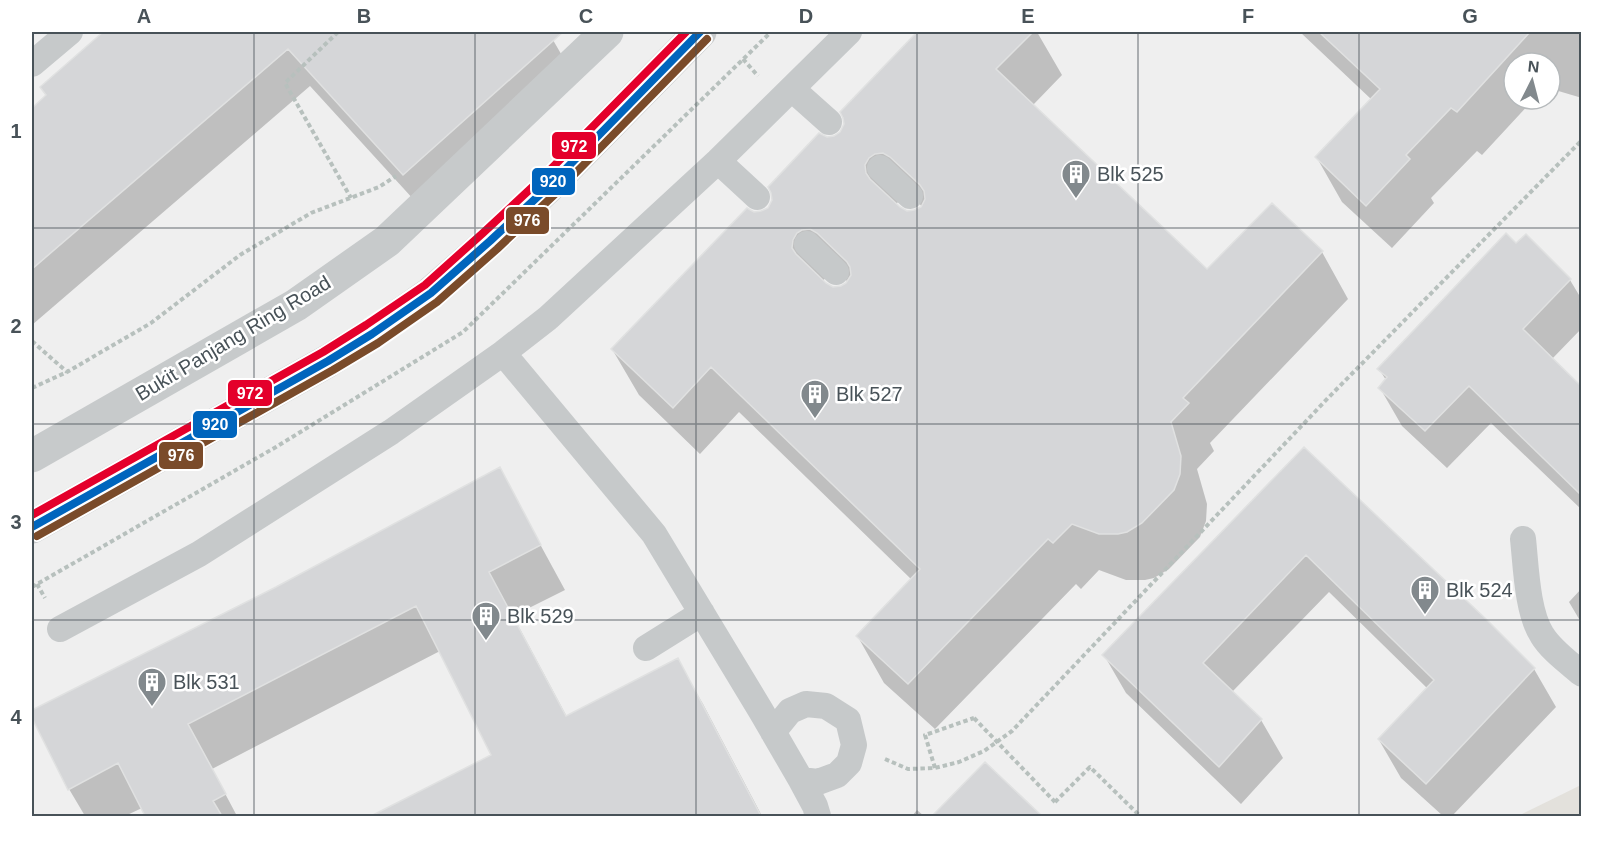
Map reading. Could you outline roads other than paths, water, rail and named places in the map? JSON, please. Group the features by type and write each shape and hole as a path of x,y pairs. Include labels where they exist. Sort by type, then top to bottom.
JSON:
{"main road":[{"name":"Bukit Panjang Ring Road","path":"32,456 296,305 387,241 607,32"},
{"path":"32,527 328,361 372,334 430,293 548,187 700,32"}],"lane":[{"path":"32,64 70,32"},
{"path":"60,628 199,554 391,432 503,353 548,318 718,161 849,32"},
{"path":"792,89 829,122"},
{"path":"718,161 757,197"},
{"path":"880,168 910,196"},
{"path":"807,244 836,272"},
{"path":"503,353 654,534 761,711 801,780 818,816"},
{"path":"1523,539 1531,605 1540,633 1581,674"},
{"path":"646,648 702,613"},
{"path":"773,732 790,711 806,704 826,706 848,720 854,745 849,763 837,775 818,782 801,780"}],"place":[{"name":"Blk 525","path":"1076,200"},
{"name":"Blk 527","path":"815,420"},
{"name":"Blk 524","path":"1425,616"},
{"name":"Blk 529","path":"486,642"},
{"name":"Blk 531","path":"152,708"}]}
